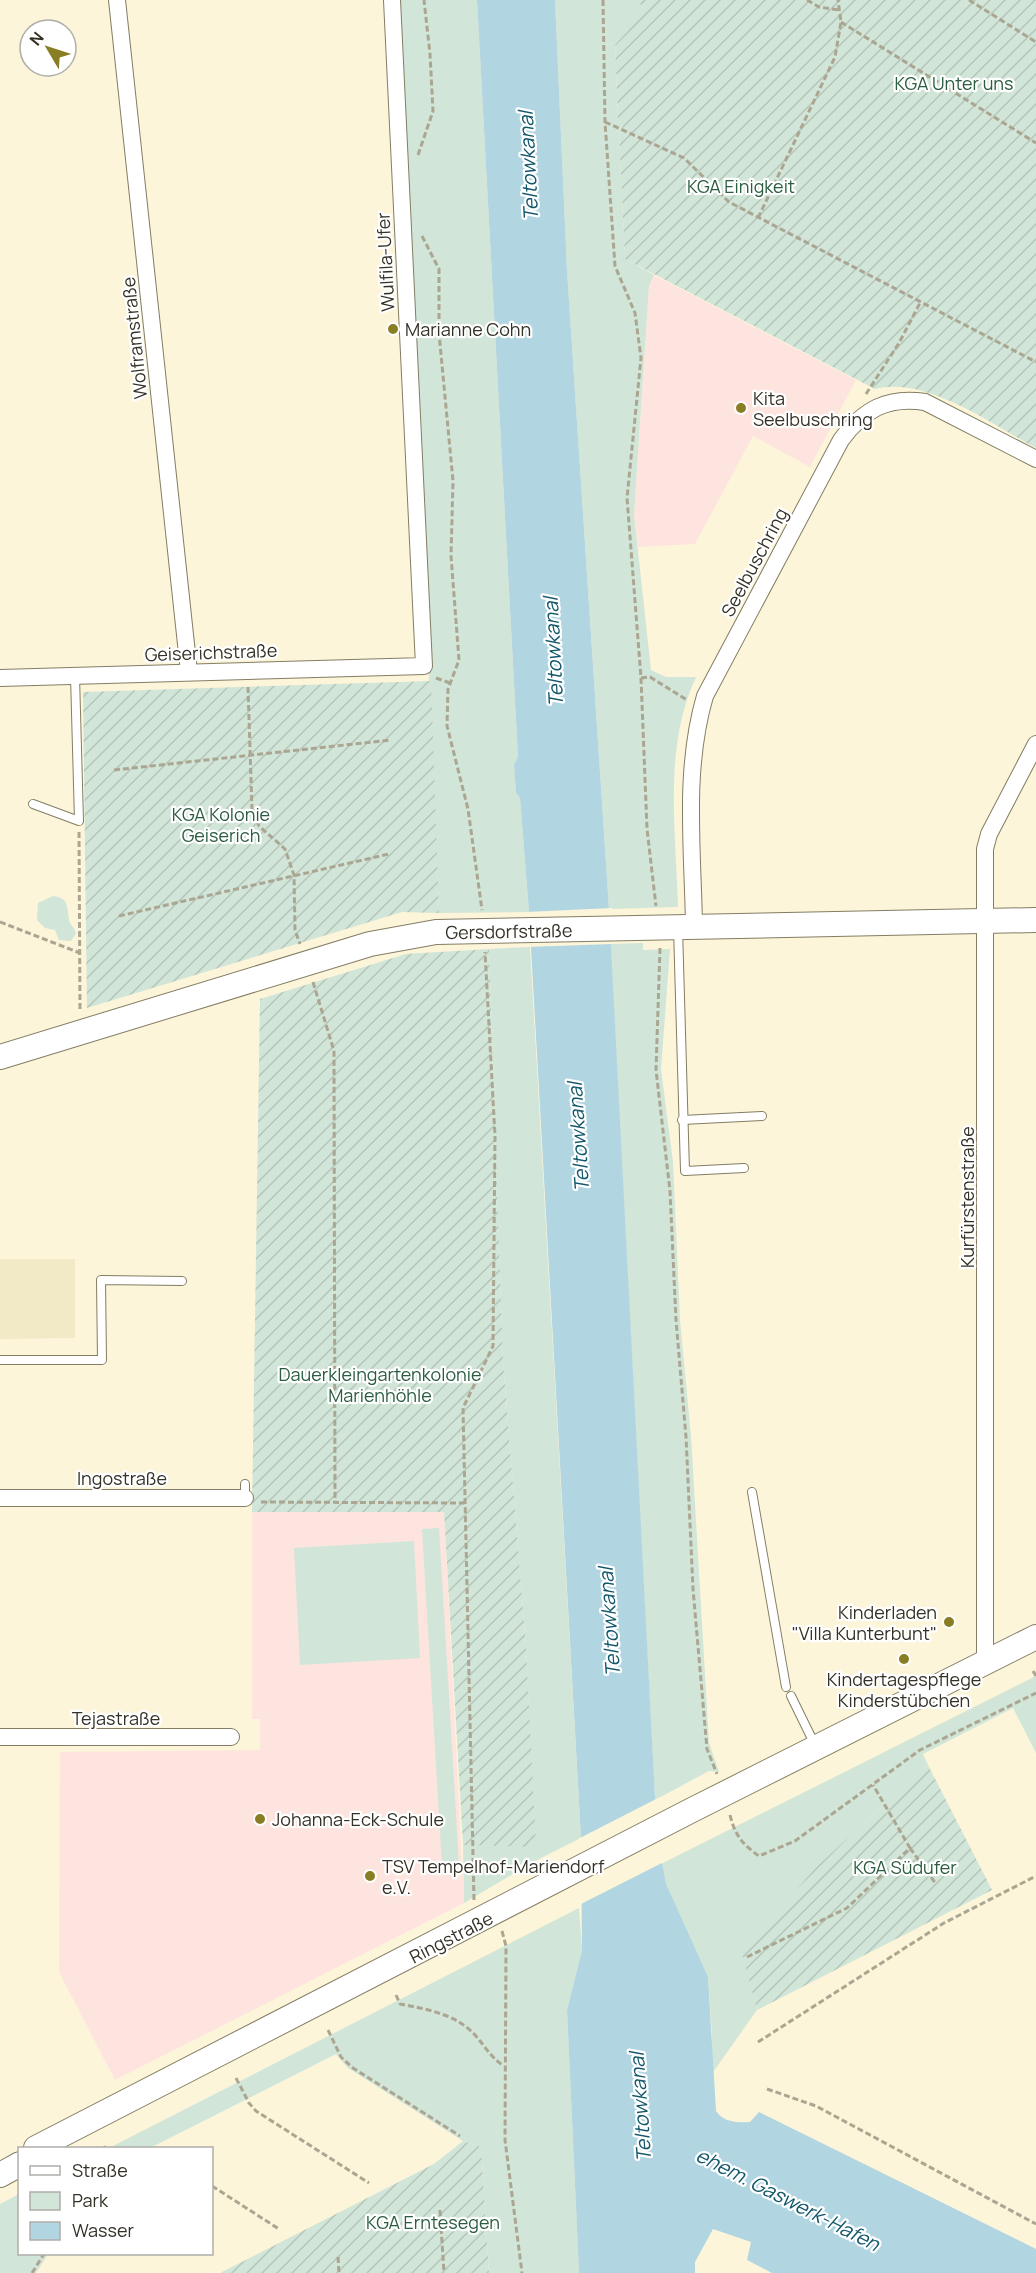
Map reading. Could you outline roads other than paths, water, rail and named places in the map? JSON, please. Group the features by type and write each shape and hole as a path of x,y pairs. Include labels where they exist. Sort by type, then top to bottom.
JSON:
{"main road":[{"name":"Gersdorfstraße","path":"0,1057 370,944 436,932 986,919 1036,920"},
{"name":"Ringstraße","path":"51,2143 694,1809 1036,1637"},
{"path":"0,2164 18,2157"},
{"path":"0,2175 18,2165"}],"street":[{"name":"Wolframstraße","path":"117,0 189,672"},
{"name":"Wulfila-Ufer","path":"392,0 430,672"},
{"name":"Seelbuschring","path":"686,927 692,762 695,731 705,696 840,440 851,425 876,406 893,401 925,402 1036,459"},
{"name":"Geiserichstraße","path":"0,678 248,670 430,672"},
{"name":"Kurfürstenstraße","path":"985,1663 985,849 989,834 1036,744"},
{"name":"Ingostraße","path":"0,1498 250,1495"},
{"name":"Tejastraße","path":"0,1737 231,1737"}],"lane":[{"path":"33,804 79,821 75,676"},
{"path":"686,927 682,1119 685,1171 744,1168"},
{"path":"682,1119 762,1116"},
{"path":"0,1360 102,1360 101,1280 182,1281"},
{"path":"752,1492 786,1687"},
{"path":"791,1696 817,1748"}],"water":[{"path":"477,0 555,0 567,270 609,909 657,1836 666,1884 708,1977 716,2111 726,2120 740,2122 750,2122 759,2112 1036,2249 1036,2273 772,2273 747,2260 751,2242 713,2229 695,2262 695,2273 579,2273 567,2010 582,1950 581,1838 529,912 520,798 516,793 514,765 518,757"}],"place":[{"name":"Marianne Cohn","path":"393,329"},
{"name":"Kita Seelbuschring","path":"741,408"},
{"name":"Kinderladen \"Villa Kunterbunt\"","path":"949,1622"},
{"name":"Kindertagespflege Kinderstübchen","path":"904,1659"},
{"name":"Johanna-Eck-Schule","path":"260,1819"},
{"name":"TSV Tempelhof-Mariendorf e.V.","path":"370,1876"}],"park label":[{"name":"KGA Unter uns","path":"954,83"},
{"name":"KGA Einigkeit","path":"741,186"},
{"name":"KGA Kolonie Geiserich","path":"221,824"},
{"name":"Dauerkleingartenkolonie Marienhöhle","path":"380,1384"},
{"name":"KGA Südufer","path":"905,1867"},
{"name":"KGA Erntesegen","path":"433,2222"}],"water label":[{"name":"Teltowkanal","path":"528,166"},
{"name":"Teltowkanal","path":"553,652"},
{"name":"Teltowkanal","path":"578,1137"},
{"name":"Teltowkanal","path":"609,1622"},
{"name":"Teltowkanal","path":"640,2107"},
{"name":"ehem. Gaswerk-Hafen","path":"788,2199"}]}
